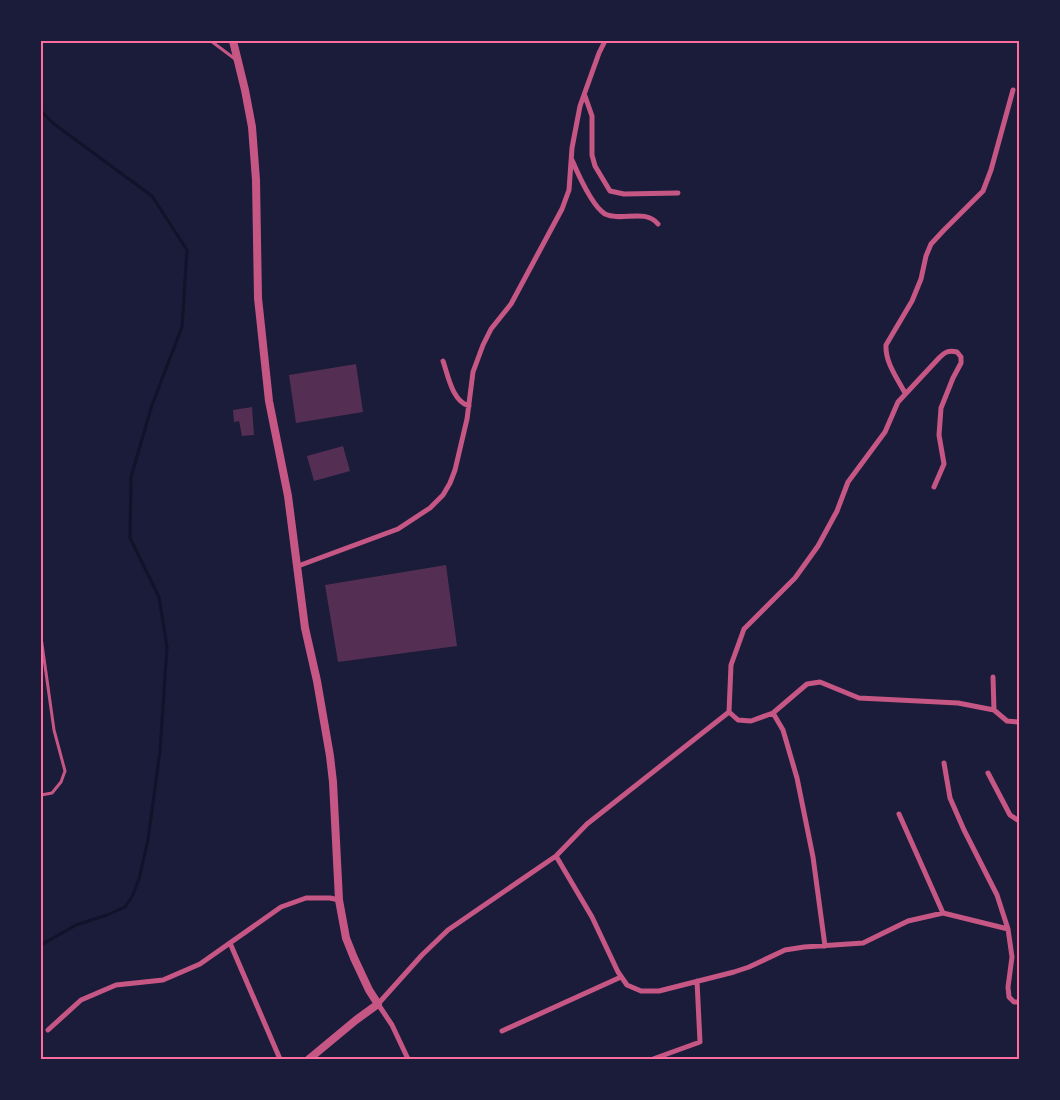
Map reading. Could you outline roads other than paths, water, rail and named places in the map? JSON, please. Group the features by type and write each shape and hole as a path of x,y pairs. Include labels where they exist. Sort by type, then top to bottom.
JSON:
{"street":[{"path":"233,41 249,110 254,157 258,298 269,401 288,496 305,628 317,681 330,756 339,900 342,920 351,951 362,976 392,1025 408,1059"},
{"path":"298,566 398,529 434,504 446,491 453,476 469,406 473,372 488,333 511,304 562,208 569,190 571,157 580,106 596,60 605,41"},
{"path":"905,393 888,360 885,352 886,345 912,301 921,279 926,256 931,244 983,191 991,170 1013,90"},
{"path":"585,96 592,116 592,154 595,166 610,191 624,194 678,193"},
{"path":"571,157 582,182 603,212 615,217 653,218 658,224"},
{"path":"309,1059 378,1004 422,955 448,930 556,856 587,824 729,712 731,665 744,629 791,583 818,546 837,511 848,482 885,432 892,413 905,393 946,352 957,352 961,357 961,363 941,408 939,435 944,464 934,487"},
{"path":"443,361 456,395 461,402 469,406"},
{"path":"993,677 994,710"},
{"path":"729,712 738,720 750,721 773,713 808,684 820,682 859,698 958,703 994,710 1007,721 1019,722"},
{"path":"773,713 783,730 797,778 813,857 825,946"},
{"path":"944,763 950,798 997,895 1008,929 1012,957 1008,987 1009,997 1014,1002 1019,1002"},
{"path":"988,773 1010,815 1019,821"},
{"path":"899,814 943,913"},
{"path":"556,856 588,910 621,977 627,985 641,991 659,990 749,967 785,950 862,943 908,921 943,913 1008,929"},
{"path":"48,1030 81,1000 116,985 164,980 200,964 281,907 306,898 339,900"},
{"path":"230,943 280,1059"},
{"path":"502,1031 621,977"},
{"path":"653,1059 700,1042 697,981"}],"lane":[{"path":"211,41 238,60"},
{"path":"41,637 54,730 65,771 61,782 52,793 41,795"}],"waterway":[{"path":"41,111 54,124 152,196 187,250 182,327 152,405 131,477 130,538 159,597 167,647 160,751 148,840 139,879 132,897 125,907 76,925 41,945"}]}
